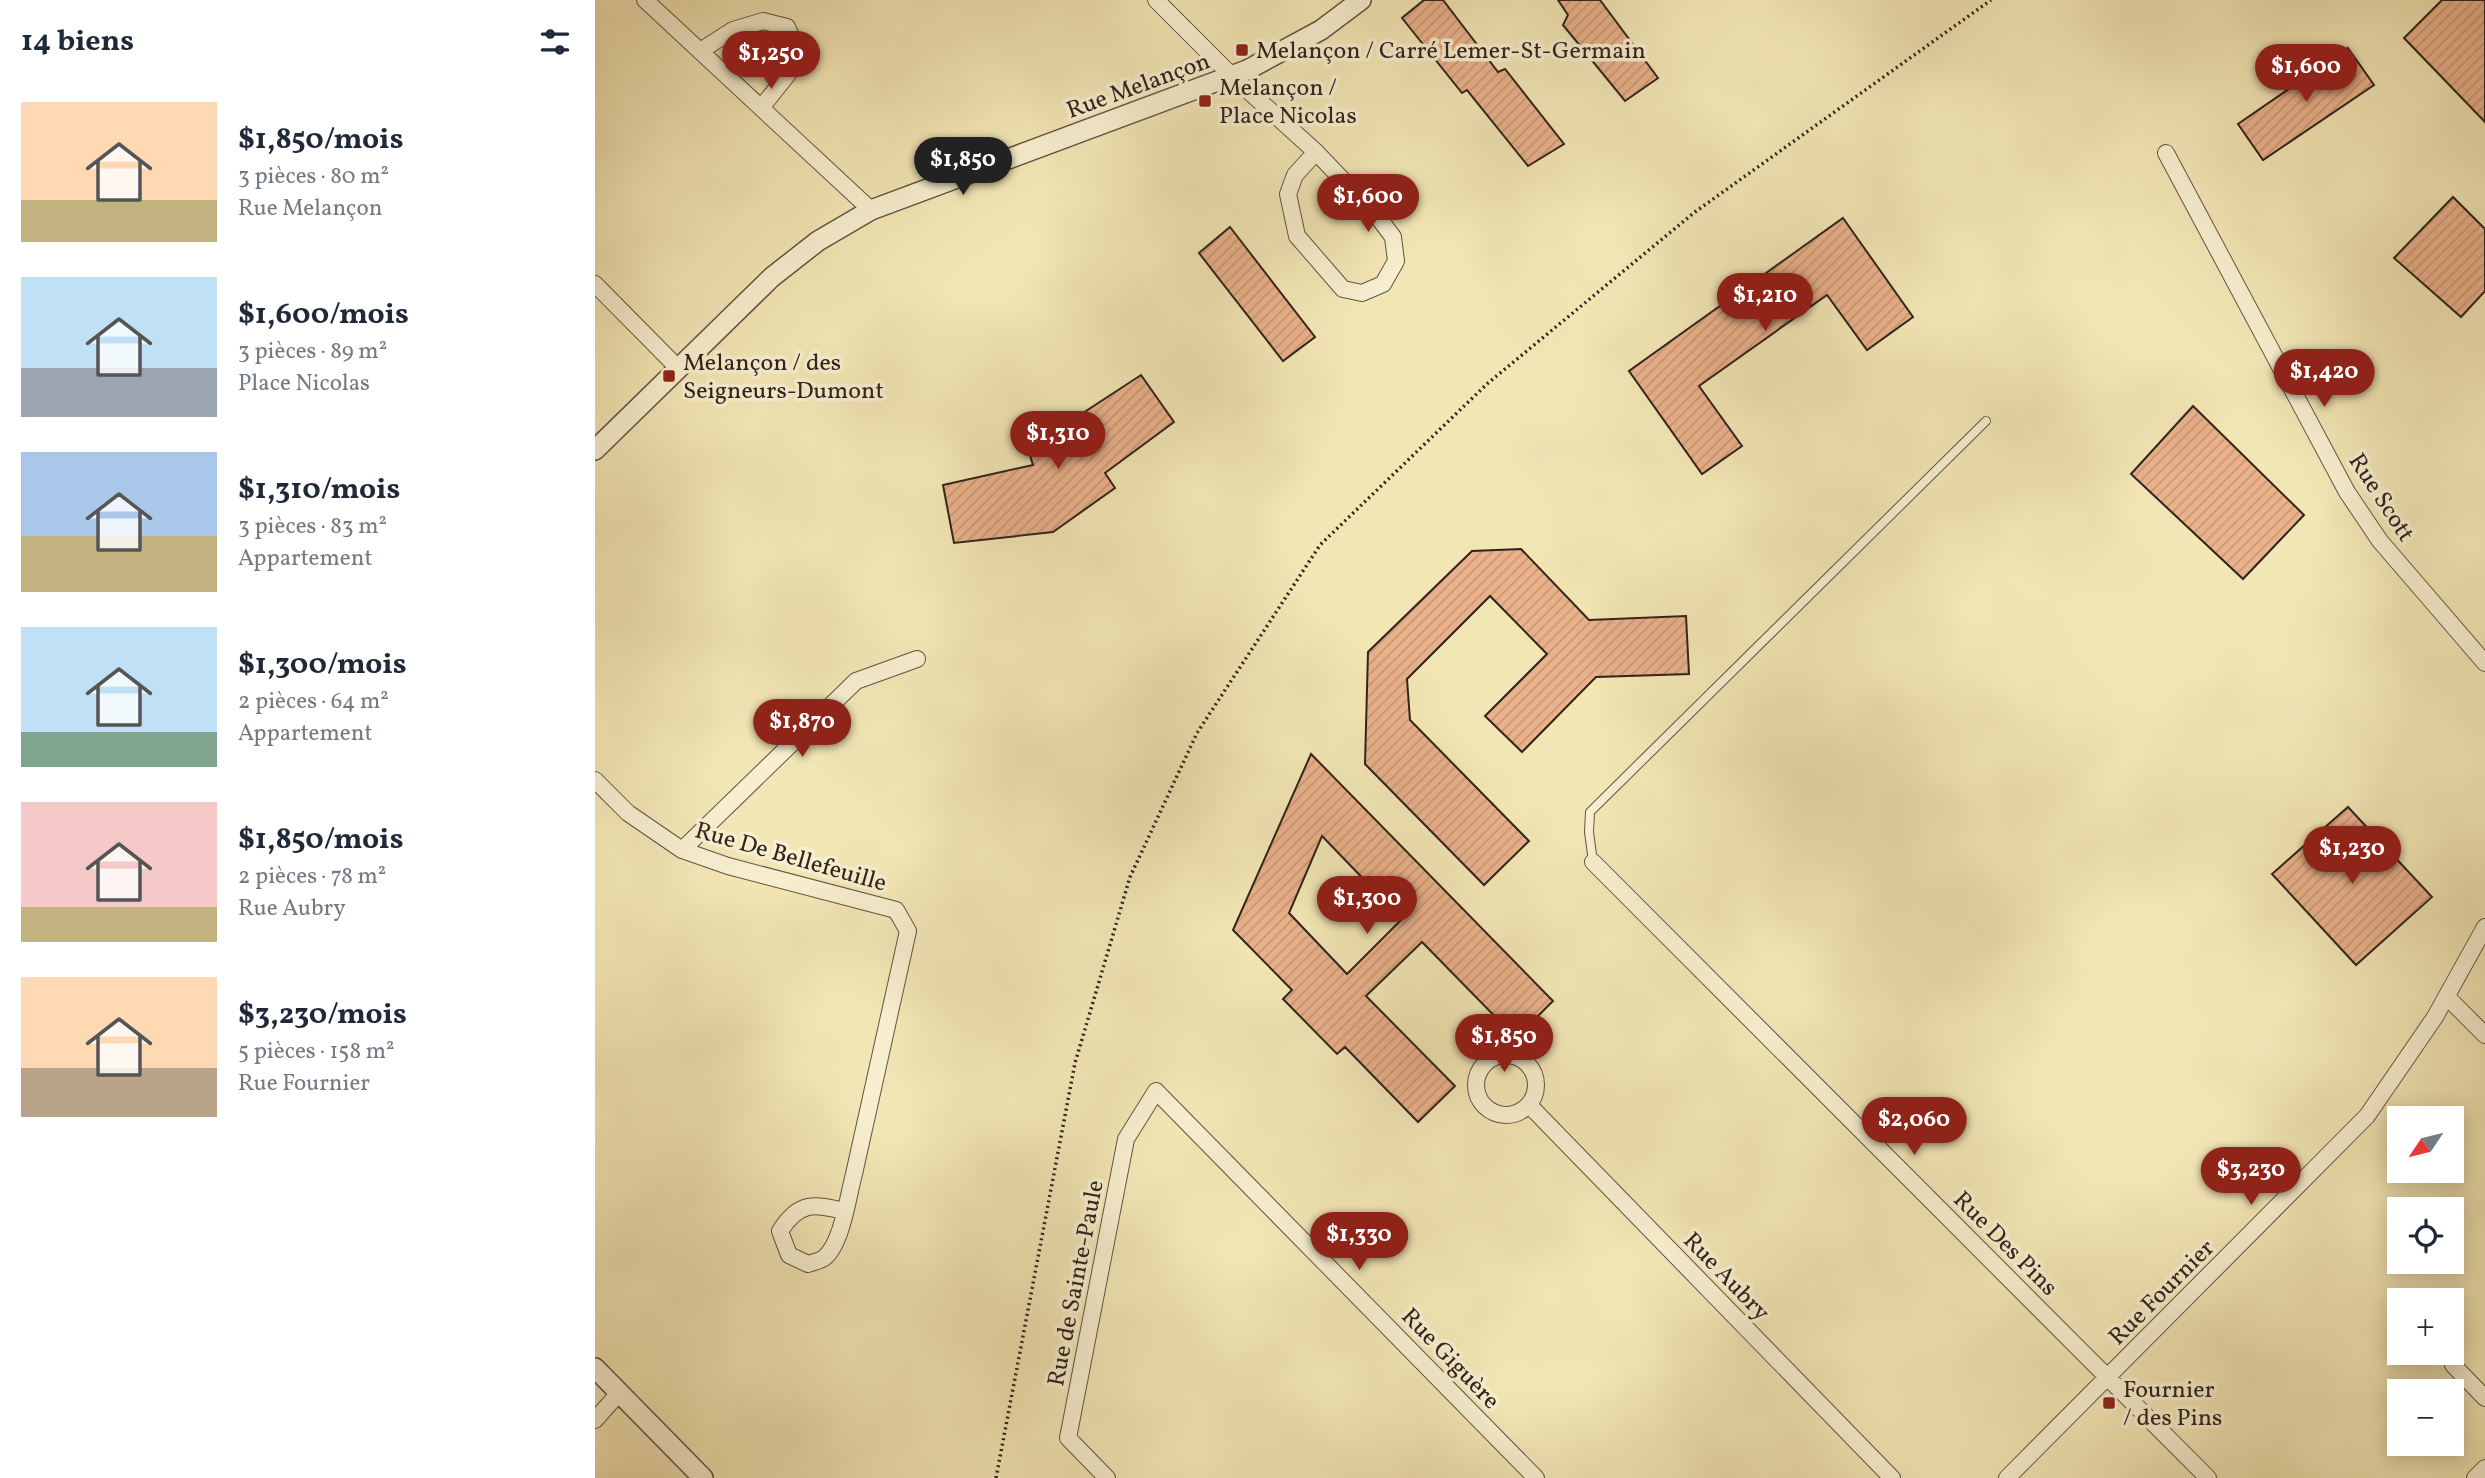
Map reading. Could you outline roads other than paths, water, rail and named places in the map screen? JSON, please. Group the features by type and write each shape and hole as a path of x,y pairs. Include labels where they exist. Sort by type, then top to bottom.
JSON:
{"street":[{"path":"645,0 871,209"},
{"path":"1156,0 1232,76 1316,152 1378,217 1393,237 1396,261 1383,284 1362,293 1343,289 1297,236 1288,194 1295,175 1316,152"},
{"name":"Rue Melançon","path":"595,450 772,277 818,241 871,209 1247,70 1321,30 1361,0"},
{"path":"700,51 733,30 763,22 787,27 796,47 789,74 761,108"},
{"name":"Rue Scott","path":"2166,153 2347,492 2380,541 2485,663"},
{"path":"595,284 678,368"},
{"path":"682,850 856,681 917,659"},
{"name":"Rue De Bellefeuille","path":"595,780 628,813 682,850 728,866 896,910 908,931 845,1211"},
{"name":"Rue Des Pins","path":"1593,862 2209,1478"},
{"name":"Rue Fournier","path":"2007,1478 2367,1116 2435,1017 2485,928"},
{"path":"2447,997 2485,1035"},
{"name":"Rue de Sainte-Paule","path":"1107,1478 1068,1438 1126,1139 1156,1091"},
{"name":"Rue Giguère","path":"1156,1091 1536,1478"},
{"name":"Rue Aubry","path":"1529,1105 1892,1478"},
{"path":"2452,1365 2485,1398"},
{"path":"595,1368 703,1478"},
{"path":"595,1420 619,1393"},
{"path":"2475,1478 2485,1468"}],"lane":[{"path":"1593,862 1588,832 1590,811 1986,421"}],"place":[{"name":"Melançon / Carré Lemer-St-Germain","path":"1242,50"},
{"name":"Melançon / Place Nicolas","path":"1205,101"},
{"name":"Melançon / des Seigneurs-Dumont","path":"669,376"},
{"name":"Fournier / des Pins","path":"2109,1403"}]}
